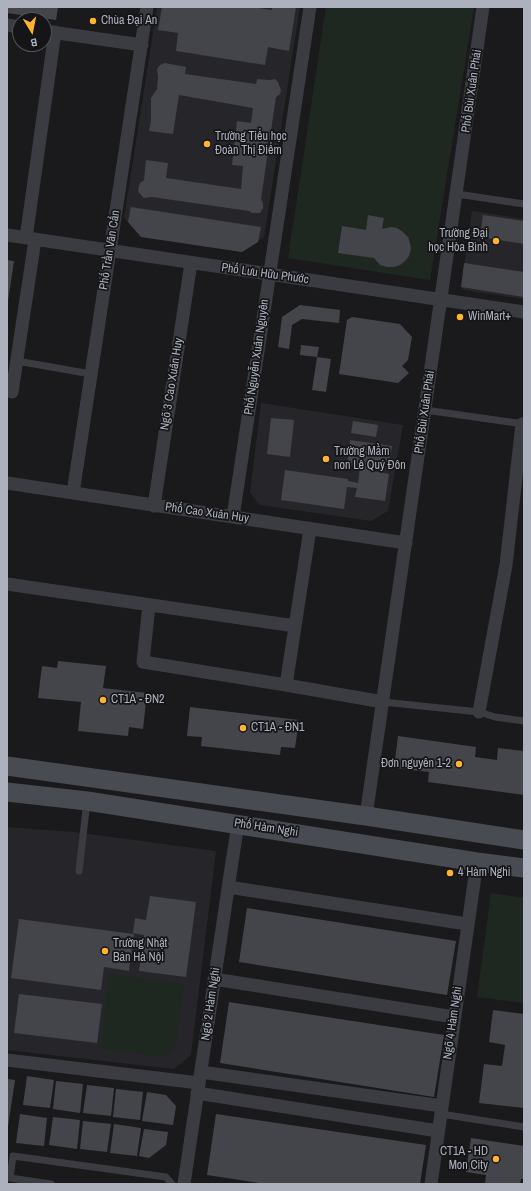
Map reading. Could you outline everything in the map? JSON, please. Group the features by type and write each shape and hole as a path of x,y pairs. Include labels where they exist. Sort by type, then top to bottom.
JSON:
{"main road":[{"name":"Phố Hàm Nghi","path":"7,766 366,816 524,840"},
{"path":"126,807 129,783"},
{"name":"Phố Hàm Nghi","path":"7,792 87,801 524,868"}],"street":[{"name":"Phố Trần Văn Cẩn","path":"73,493 147,7"},
{"name":"Phố Nguyễn Xuân Nguyên","path":"233,517 310,7"},
{"name":"Phố Bùi Xuân Phái","path":"366,816 442,300 483,7"},
{"path":"52,31 142,45"},
{"path":"7,391 12,392 17,361 48,52"},
{"name":"Phố Lưu Hữu Phước","path":"7,235 524,312"},
{"name":"Ngõ 3 Cao Xuân Huy","path":"154,506 191,263"},
{"path":"479,712 506,565 523,424"},
{"name":"Phố Cao Xuân Huy","path":"7,483 406,543"},
{"path":"286,685 310,529"},
{"path":"7,584 295,626"},
{"path":"149,605 143,662 383,702"},
{"name":"Ngõ 2 Hàm Nghi","path":"184,1184 238,824"},
{"name":"Ngõ 4 Hàm Nghi","path":"431,1184 477,862"},
{"path":"228,887 467,924"},
{"path":"214,979 454,1017"},
{"path":"7,1060 441,1110"},
{"path":"199,1083 438,1131"}],"lane":[{"path":"457,194 524,204"},
{"path":"17,361 91,374"},
{"path":"425,410 523,424"},
{"path":"383,702 479,712 495,717 524,721"},
{"path":"79,871 87,801"},
{"path":"441,1110 524,1127"},
{"path":"50,1184 10,1178 13,1156 166,1177 172,1184"}],"shaded area":[{"name":"Trường Tiểu học Đoàn Thị Điểm","path":"157,7 300,7 264,237 242,252 141,237 124,218"},
{"path":"326,7 474,7 430,280 288,258"},
{"name":"Trường Đại học Hòa Bình","path":"472,211 524,219 524,299 464,290 461,287"},
{"name":"Trường Mầm non Lê Quý Đôn","path":"261,403 403,425 388,511 371,521 260,505 250,493"},
{"name":"Trường Nhật Bản Hà Nội","path":"7,827 74,832 216,851 191,1055 174,1069 7,1050"},
{"path":"491,893 524,898 524,1003 477,997"},
{"path":"109,974 184,984 175,1050 164,1057 100,1049"}],"building":[{"path":"7,7 58,7 56,20 52,19 52,12 7,13"},
{"path":"162,7 252,7 272,10 272,7 296,7 289,51 268,47 265,65 176,51 178,33 158,30"},
{"path":"165,63 186,67 185,74 256,84 257,79 275,79 278,82 281,90 280,94 276,97 261,199 263,208 260,213 152,197 144,198 138,191 140,183 144,180 146,160 168,163 166,178 241,189 243,166 232,165 237,121 251,123 253,108 179,95 173,134 149,131 151,121 151,98 157,89 157,69 160,65"},
{"path":"131,207 261,227 258,242 242,252 141,237 128,222"},
{"path":"368,215 384,218 382,229 391,227 397,228 408,237 411,249 409,256 400,265 387,267 380,265 374,258 338,253 342,226 366,230"},
{"path":"483,215 524,221 524,244 480,237"},
{"path":"7,260 14,261 8,301 7,301"},
{"path":"464,263 524,272 524,297 461,287"},
{"path":"300,305 340,310 339,323 302,319 292,325 289,349 278,347 282,317"},
{"path":"352,317 400,324 412,337 408,360 402,366 409,373 398,383 339,374 347,320"},
{"path":"301,345 319,347 317,357 300,355"},
{"path":"317,357 331,359 326,392 312,390"},
{"path":"271,418 294,420 290,457 267,454"},
{"path":"353,421 378,425 376,437 351,433"},
{"path":"350,440 392,446 389,464 374,462 373,471 389,474 385,501 355,497 357,488 347,487 344,509 281,500 285,470 348,479 348,481 358,483 360,467 347,465"},
{"name":"CT1A - ĐN2","path":"58,661 106,666 103,688 147,693 143,729 129,727 128,736 78,731 81,702 38,698 42,666 57,668"},
{"name":"CT1A - ĐN1","path":"190,707 299,720 295,748 281,747 280,755 201,746 202,737 187,736"},
{"name":"Đơn nguyên 1-2","path":"398,736 476,747 475,757 497,760 498,748 524,751 524,795 428,782 429,772 394,768"},
{"path":"150,896 196,902 186,977 139,971 144,935 133,933 135,918 146,920"},
{"path":"247,908 456,941 447,995 239,962"},
{"path":"19,919 134,934 129,971 104,967 101,990 11,978"},
{"path":"19,994 102,1004 97,1043 14,1033"},
{"path":"229,1002 444,1035 434,1097 220,1063"},
{"path":"493,1010 524,1014 524,1108 479,1103 484,1064 502,1066 505,1045 489,1042"},
{"path":"27,1076 54,1080 50,1108 23,1105"},
{"path":"7,1079 15,1080 8,1127 7,1127"},
{"path":"56,1081 83,1084 80,1113 53,1109"},
{"path":"87,1085 114,1088 111,1116 83,1113"},
{"path":"116,1089 143,1092 140,1120 113,1117"},
{"path":"147,1092 166,1095 176,1106 173,1125 142,1121"},
{"path":"20,1114 47,1118 44,1146 16,1143"},
{"path":"216,1114 426,1145 420,1184 266,1184 207,1175"},
{"path":"53,1117 80,1120 77,1149 49,1145"},
{"path":"83,1121 111,1124 107,1152 80,1149"},
{"path":"114,1124 141,1128 137,1156 110,1153"},
{"path":"144,1129 168,1132 166,1145 149,1158 139,1156"},
{"name":"CT1A - HD Mon City","path":"471,1138 524,1146 524,1179 521,1179 520,1184 485,1184 486,1175 466,1172"}],"place":[{"name":"Chùa Đại An","path":"93,21"},
{"name":"Trường Tiểu học Đoàn Thị Điểm","path":"207,144"},
{"name":"Trường Đại học Hòa Bình","path":"496,241"},
{"name":"WinMart+","path":"460,317"},
{"name":"Trường Mầm non Lê Quý Đôn","path":"326,459"},
{"name":"CT1A - ĐN2","path":"103,700"},
{"name":"CT1A - ĐN1","path":"243,728"},
{"name":"Đơn nguyên 1-2","path":"459,764"},
{"name":"4 Hàm Nghi","path":"450,873"},
{"name":"Trường Nhật Bản Hà Nội","path":"105,951"},
{"name":"CT1A - HD Mon City","path":"496,1159"}]}
